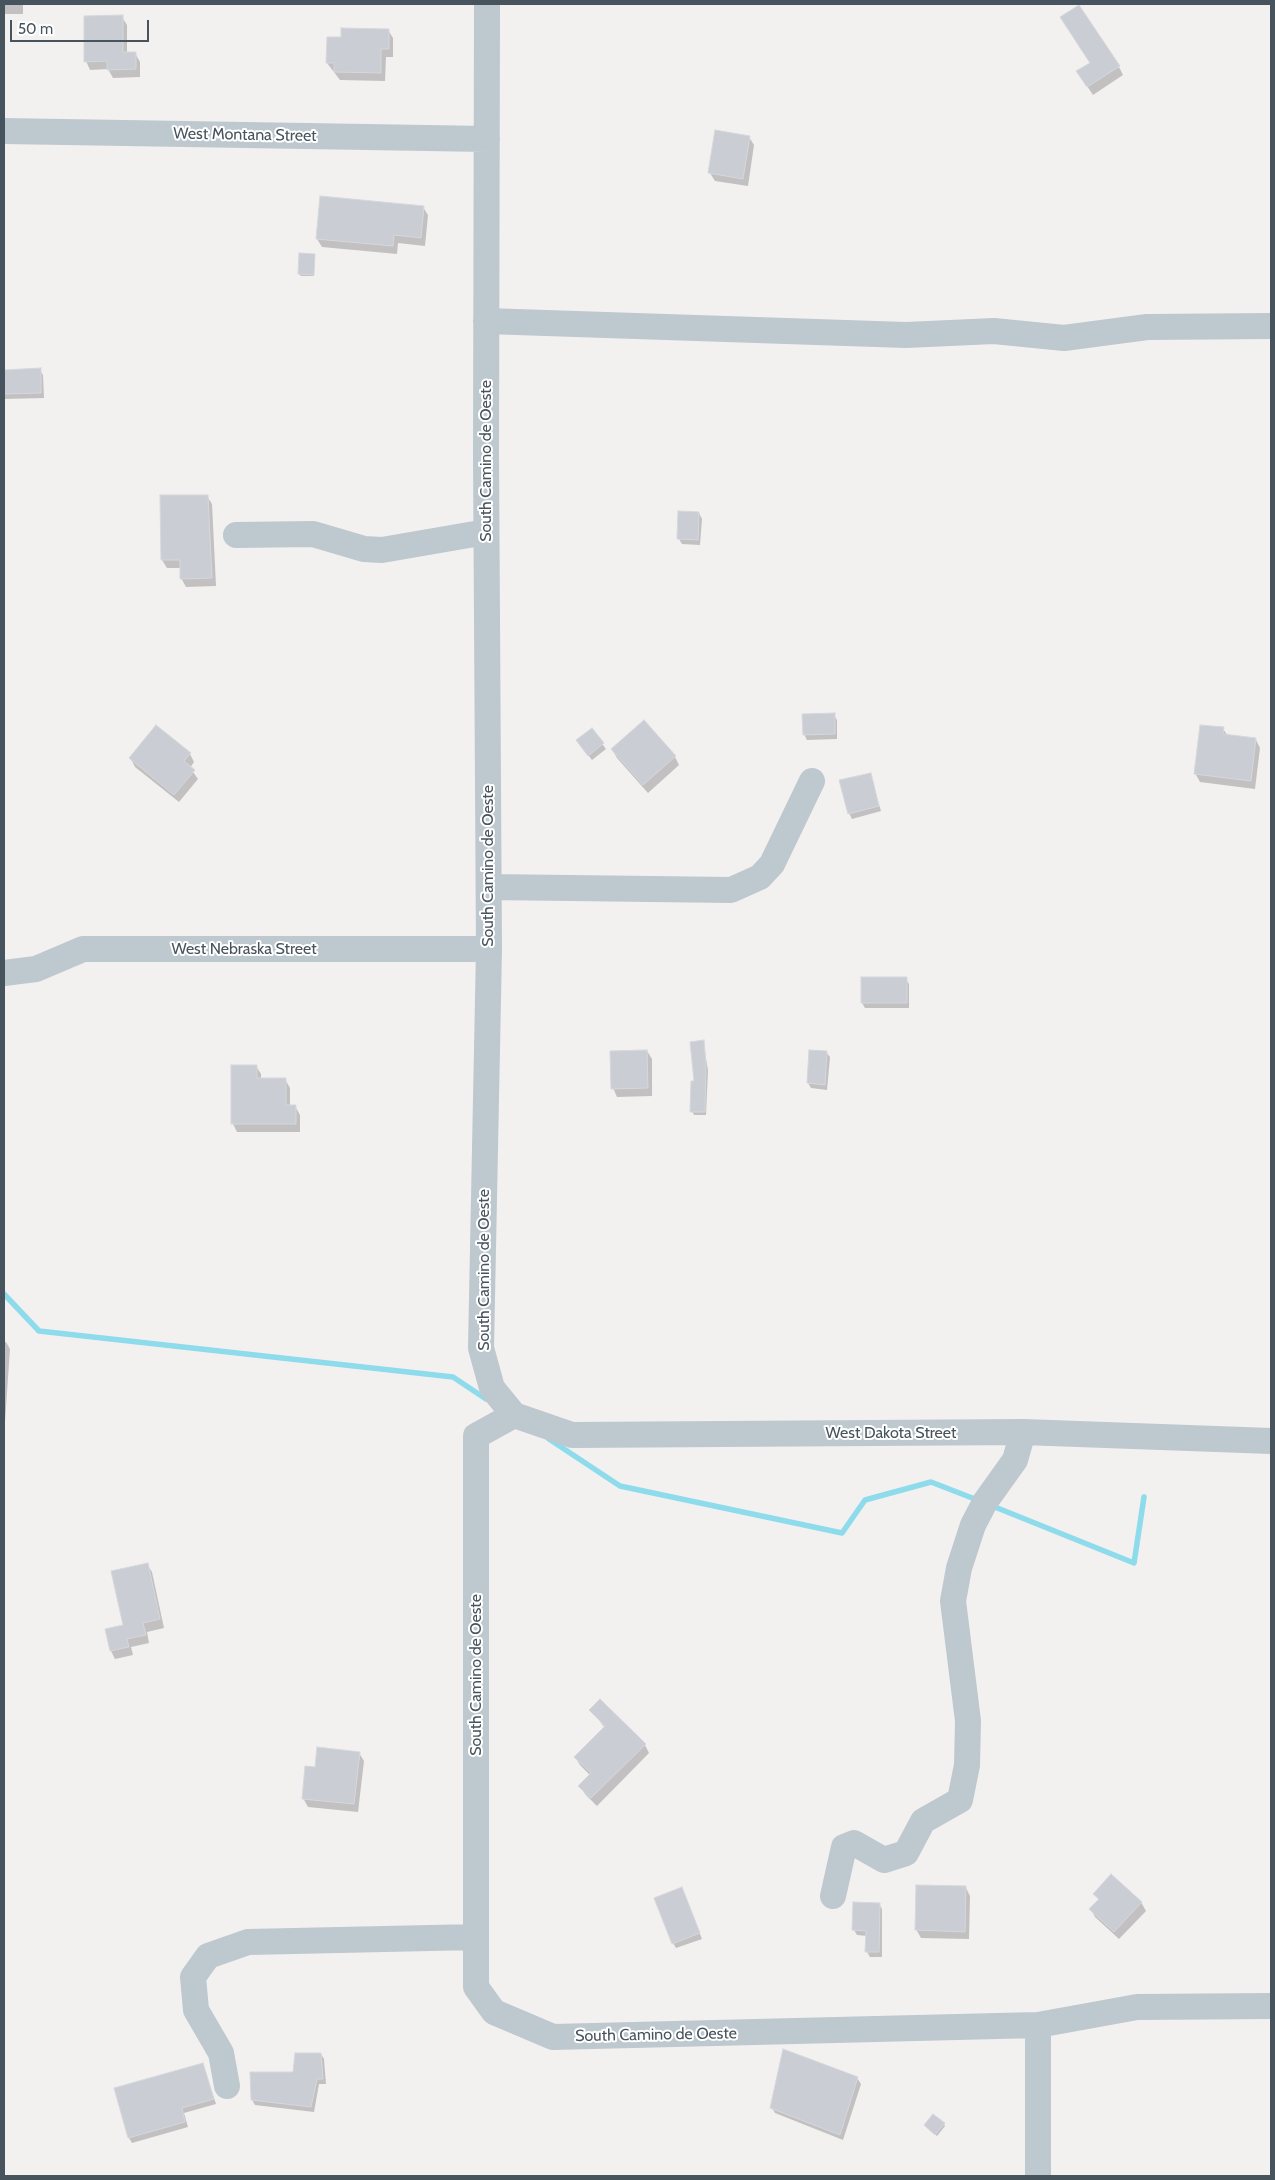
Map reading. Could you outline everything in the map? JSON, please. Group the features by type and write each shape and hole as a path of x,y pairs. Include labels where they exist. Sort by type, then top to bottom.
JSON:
{"street":[{"name":"South Camino de Oeste","path":"486,4 486,532 489,949 482,1348 492,1388 514,1415 476,1436 476,1987 494,2012 554,2037 1038,2025 1137,2007 1271,2006"},
{"name":"West Montana Street","path":"4,131 487,139"},
{"path":"486,321 906,335 994,331 1064,338 1147,327 1271,326"},
{"path":"236,535 313,534 364,550 382,550 486,532"},
{"path":"489,887 731,890 760,877 772,864 812,781"},
{"name":"West Nebraska Street","path":"4,973 36,968 83,949 489,949"},
{"name":"West Dakota Street","path":"514,1415 572,1435 1023,1432 1271,1441"},
{"path":"833,1896 844,1847 854,1843 884,1860 906,1853 922,1820 960,1800 967,1765 968,1721 953,1600 959,1568 973,1525 985,1502 1015,1460 1023,1432"},
{"path":"227,2086 221,2053 196,2010 192,1977 208,1956 248,1942 476,1937"},
{"path":"1038,2025 1038,2176"}],"building":[{"path":"1079,5 1120,66 1087,87 1076,71 1090,63 1060,17"},
{"path":"123,15 123,52 136,52 136,69 107,70 107,61 84,62 84,16"},
{"path":"341,28 389,29 389,49 381,49 381,73 334,72 334,63 326,63 327,37 341,37"},
{"path":"715,130 750,136 743,179 708,173"},
{"path":"320,196 424,206 421,238 394,235 393,246 316,239"},
{"path":"299,253 315,254 314,275 298,274"},
{"path":"41,368 41,393 4,394 4,370"},
{"path":"160,495 208,495 212,578 180,579 180,560 161,560"},
{"path":"678,511 699,512 698,540 677,539"},
{"path":"835,713 835,734 803,735 802,714"},
{"path":"644,720 676,756 643,785 611,749"},
{"path":"156,725 191,753 184,761 195,770 174,795 129,758"},
{"path":"1200,725 1224,727 1223,734 1256,738 1251,781 1194,774"},
{"path":"592,728 604,743 588,756 576,740"},
{"path":"871,773 879,806 848,814 839,780"},
{"path":"861,977 907,977 907,1003 861,1003"},
{"path":"704,1040 706,1065 705,1112 690,1112 691,1081 694,1081 690,1042"},
{"path":"647,1050 648,1088 611,1089 610,1051"},
{"path":"809,1050 827,1051 825,1085 807,1083"},
{"path":"231,1065 257,1065 257,1078 286,1078 286,1105 296,1105 296,1124 231,1124"},
{"path":"148,1563 160,1619 143,1623 146,1635 127,1639 129,1647 110,1651 105,1629 123,1625 111,1571"},
{"path":"600,1699 646,1744 591,1798 578,1786 591,1773 574,1757 605,1726 589,1710"},
{"path":"317,1747 360,1752 354,1804 302,1799 305,1766 315,1767"},
{"path":"1111,1874 1142,1902 1114,1932 1089,1909 1099,1899 1093,1894"},
{"path":"916,1885 966,1886 965,1932 915,1930"},
{"path":"682,1887 700,1933 672,1944 654,1898"},
{"path":"853,1902 880,1903 879,1952 865,1952 866,1931 852,1930"},
{"path":"783,2049 858,2077 840,2135 770,2108"},
{"path":"295,2053 321,2053 323,2079 317,2079 311,2107 251,2100 250,2072 293,2072"},
{"path":"203,2063 214,2099 182,2108 185,2122 128,2138 114,2088"},
{"path":"933,2114 945,2123 935,2135 924,2125"}],"waterway":[{"path":"4,1294 39,1331 453,1377 486,1399"},
{"path":"549,1439 620,1486 842,1533 865,1500 931,1482 980,1501"},
{"path":"990,1505 1134,1563 1144,1497"}]}
